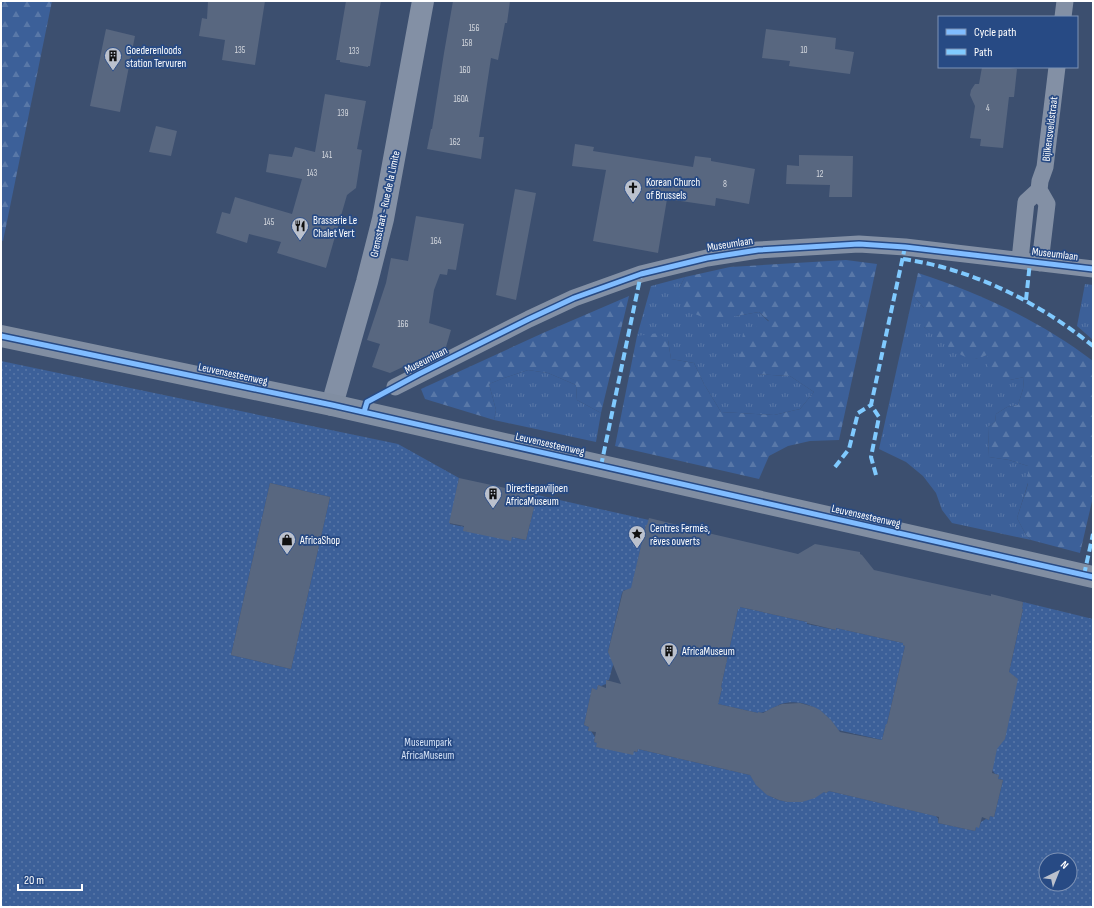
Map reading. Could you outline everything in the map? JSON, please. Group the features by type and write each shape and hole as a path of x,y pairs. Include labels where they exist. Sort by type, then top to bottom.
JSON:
{"main road":[{"name":"Leuvensesteenweg","path":"1,336 332,404 1093,577"}],"street":[{"name":"Grensstraat - Rue de la Limite","path":"332,404 384,219 423,1"},
{"path":"1063,16 1065,1"},
{"name":"Bijlkensveldstraat","path":"1020,260 1026,202 1039,190 1040,181 1045,167 1057,68"},
{"path":"1039,190 1047,204 1040,263"},
{"name":"Museumlaan","path":"395,387 529,319 574,298 641,274 707,258 758,250 859,244 905,247 1093,269"}],"green space":[{"path":"1,1 52,1 3,241 1,240"},
{"path":"846,260 877,264 839,440 810,441 788,446 769,456 759,479 615,446 637,336 658,333 668,340 671,359 694,363 704,384 721,412 774,415 800,409 814,392 790,376 755,374 739,361 743,333 769,321 759,312 707,319 681,308 679,288 685,277 730,267"},
{"path":"918,273 987,299 1031,321 1052,333 1093,361 1093,497 1080,553 1031,540 1026,535 1017,518 1028,484 1028,466 1009,460 989,457 988,427 995,422 996,414 1007,407 1018,405 1023,389 1024,377 1010,380 997,379 988,369 987,355 975,359 963,356 948,347 924,327 924,308 913,295"},
{"path":"685,277 679,288 736,316 759,312 769,322 755,374 790,376 814,392 800,409 774,415 721,412 704,384 694,363 671,359 668,340 637,336 651,286"},
{"path":"1085,284 1093,285 1093,340 1077,326"},
{"path":"913,295 924,308 924,327 960,354 975,359 987,355 1010,380 1024,377 1023,389 1018,405 1007,407 996,414 995,422 988,427 989,457 1009,460 1028,466 1028,483 1017,518 1026,535 1031,540 952,523 942,510 936,493 923,476 906,462 879,449"},
{"path":"629,296 601,413 577,400 576,385 548,373 528,370 489,384 496,410 494,420 425,399 421,389 543,333"},
{"name":"Museumpark AfricaMuseum","path":"1,361 398,444 459,478 450,524 526,540 537,495 649,520 648,525 646,525 631,591 624,590 622,593 608,652 615,657 609,680 607,680 606,684 601,686 598,685 597,690 592,689 584,725 589,727 588,730 591,731 595,737 594,742 637,752 638,749 750,775 768,795 787,802 801,802 829,791 936,816 938,823 975,831 976,827 979,827 981,822 986,819 989,820 990,816 994,817 1003,780 998,779 999,775 995,774 989,765 1017,681 1014,676 1008,677 1023,609 1023,602 1093,619 1093,907 1,907","holes":["270,483 330,497 291,669 231,655"]},
{"path":"528,370 548,373 576,385 577,400 601,413 596,442 494,420 496,410 489,384"},
{"path":"740,607 807,622 807,624 836,630 836,628 903,643 905,646 882,740 838,730 828,717 814,707 798,702 781,704 761,713 718,704 738,609 740,609"}],"building":[{"path":"208,1 265,1 255,65 222,60 225,40 199,36 202,18 207,19"},
{"path":"346,1 381,1 370,66 368,67 336,60"},
{"path":"453,1 510,1 507,23 505,23 498,60 491,58 479,137 484,137 481,159 427,149 432,129"},
{"name":"Goederenloods station Tervuren","path":"106,29 135,36 120,112 90,106"},
{"path":"766,29 836,38 835,49 854,52 850,74 789,66 790,61 762,58"},
{"path":"982,68 1017,69 1014,97 1009,97 1003,148 980,146 981,139 970,138 975,106 970,95 975,84 979,84"},
{"path":"325,94 366,101 357,149 362,150 356,188 347,195 326,268 277,253 281,242 249,234 247,243 216,233 222,212 230,214 235,197 292,214 302,179 266,172 269,154 292,157 295,147 315,152"},
{"path":"156,126 177,131 171,156 149,152"},
{"name":"Korean Church of Brussels","path":"575,144 594,147 593,151 693,167 695,156 711,158 711,161 755,169 749,204 716,198 715,206 667,199 658,253 593,241 606,170 572,166"},
{"path":"799,155 853,156 852,197 829,197 830,185 786,184 787,165 799,166"},
{"path":"515,189 536,193 516,300 496,295"},
{"path":"416,216 464,224 456,270 448,269 447,275 440,274 434,290 429,323 451,330 446,347 390,373 372,367 380,344 367,340 386,283 391,258 408,261"},
{"name":"Directiepaviljoen AfricaMuseum","path":"459,478 537,495 526,540 512,537 511,541 463,531 464,526 449,523"},
{"path":"270,483 330,497 291,669 231,655"},
{"name":"AfricaMuseum","path":"649,518 798,554 815,544 860,552 860,554 874,570 1023,602 1023,609 1009,672 1018,679 1005,739 997,749 992,773 999,775 998,779 1003,780 994,817 990,816 989,820 982,817 979,828 976,827 975,831 938,823 939,817 829,791 826,793 824,792 815,798 802,802 787,802 767,795 756,785 750,775 638,749 637,752 634,751 633,755 596,747 597,743 594,742 596,732 588,731 589,727 584,725 592,688 597,690 598,685 606,688 606,680 621,684 608,652 623,591 631,588","holes":["740,607 836,630 836,628 903,643 905,646 882,740 840,732 831,720 820,710 800,703 782,704 763,713 718,704 738,609 740,609"]}],"marked path":[{"path":"876,475 871,457 879,417 871,405 905,247"},
{"path":"903,259 954,271 979,279 1004,290 1050,315 1093,346"},
{"path":"1026,300 1030,262"},
{"path":"601,466 641,274"},
{"path":"835,467 849,449 858,413 871,405"},
{"path":"1084,575 1093,534"}],"cycle path":[{"path":"364,412 367,402 419,374 574,298 641,274 707,258 758,250 859,244 905,247 1093,269"},
{"path":"1,336 332,405 1093,577"}],"place":[{"name":"Goederenloods station Tervuren","path":"113,71"},
{"name":"Korean Church of Brussels","path":"633,203"},
{"name":"Brasserie Le Chalet Vert","path":"300,241"},
{"name":"Directiepaviljoen AfricaMuseum","path":"493,509"},
{"name":"Centres Fermés, rêves ouverts","path":"637,549"},
{"name":"AfricaShop","path":"287,555"},
{"name":"AfricaMuseum","path":"669,666"}]}
